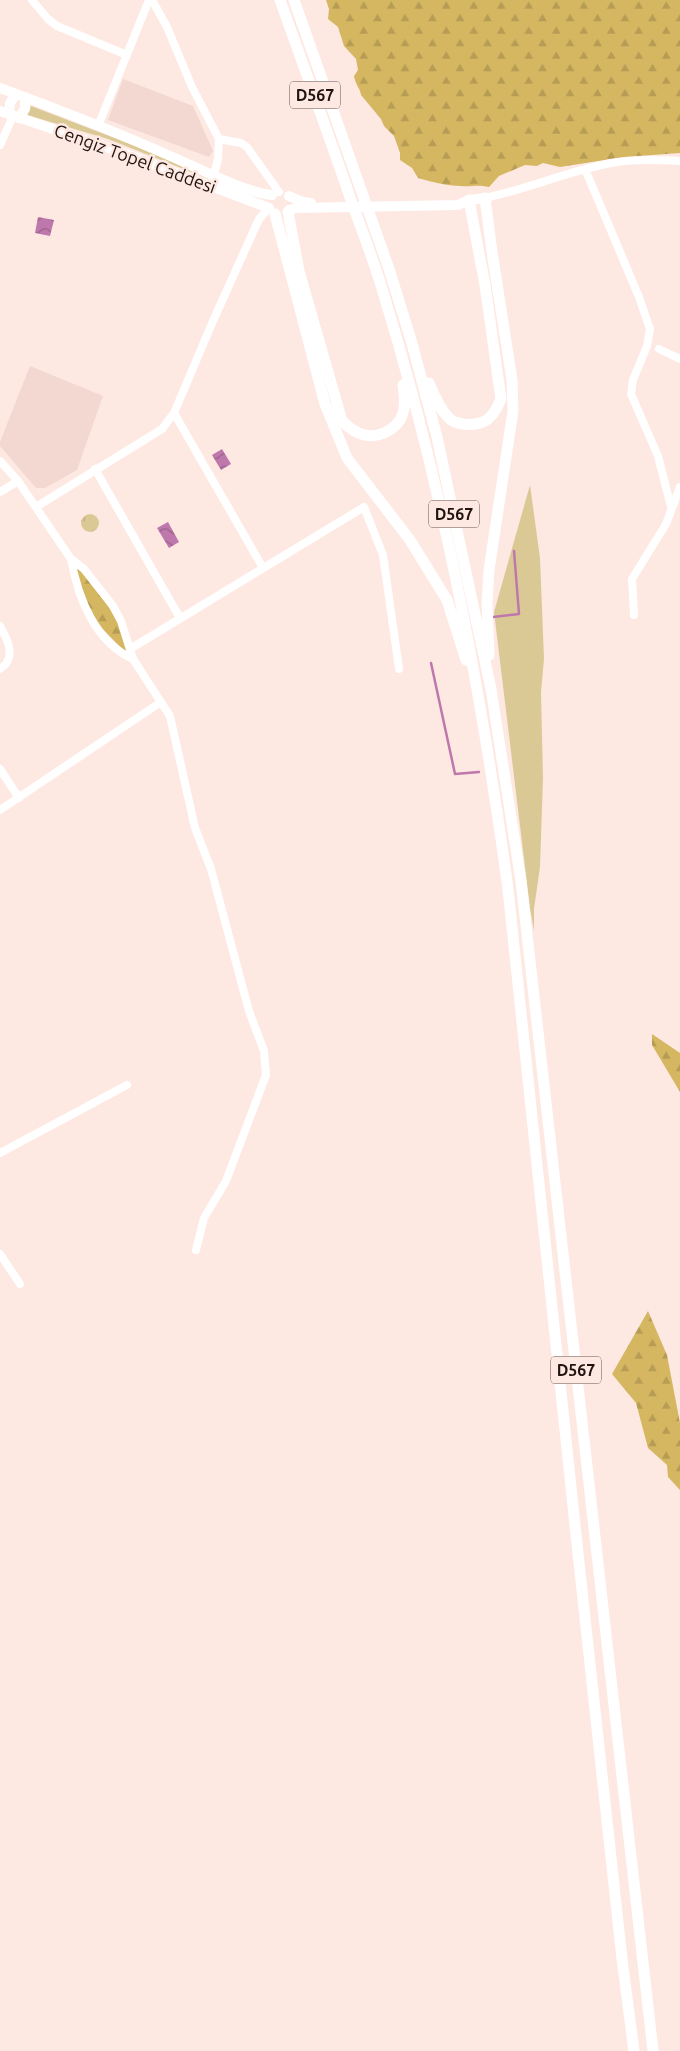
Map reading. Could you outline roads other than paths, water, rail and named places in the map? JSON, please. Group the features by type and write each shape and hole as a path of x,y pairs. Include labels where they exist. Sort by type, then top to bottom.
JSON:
{"highway":[{"name":"D567","path":"280,0 383,291 430,458 468,635 496,797 508,889 577,1544 622,1959 634,2051"},
{"name":"D567","path":"294,0 381,243 411,340 449,487 491,689 521,881 653,2051"},
{"path":"485,198 512,380 513,411 489,570 487,603 491,689"},
{"path":"411,340 436,399 449,419 460,424 486,421 496,410 501,399 500,385 485,285 469,200"},
{"path":"272,211 325,404 347,458 410,540 447,600 476,690"},
{"path":"289,211 299,271 338,409 342,421 360,434 381,435 394,428 403,416 406,404 398,344"}],"main road":[{"path":"0,88 98,126 250,190 280,195 310,206"},
{"path":"20,96 25,109 10,115 10,103 20,96"},
{"name":"Cengiz Topel Caddesi","path":"10,115 129,155 272,211"},
{"path":"280,195 268,201 272,211 281,215 296,208 310,206 417,203 485,198"},
{"path":"280,195 292,205 289,211"}],"street":[{"path":"32,0 48,19 57,26 127,55"},
{"path":"98,126 151,0"},
{"path":"151,0 167,27 192,87 219,139 218,159 214,174"},
{"path":"0,145 10,115"},
{"path":"219,139 241,143 247,148 280,195"},
{"path":"485,198 612,163 656,159 680,161"},
{"path":"585,170 639,297 650,329 647,346 633,380 631,394 658,456 671,507"},
{"path":"36,507 162,429 174,413 213,320 260,219 272,211"},
{"path":"659,349 680,359"},
{"path":"174,413 263,568"},
{"path":"0,461 18,481 71,559 84,569 112,606 121,621 133,659 170,716 195,828 211,869 249,1011 264,1051 266,1075 226,1181 204,1218 196,1250"},
{"path":"95,469 180,618"},
{"path":"0,492 18,481"},
{"path":"634,615 632,579 666,524 680,486"},
{"path":"130,649 364,507 383,555 399,669"},
{"path":"71,559 78,592 94,625 124,655 133,659"},
{"path":"0,626 9,644 10,659 8,664 0,669"},
{"path":"0,810 161,702"},
{"path":"0,768 19,798"},
{"path":"0,1153 127,1086"},
{"path":"0,1254 20,1284"}],"water":[{"path":"38,217 54,220 50,236 35,233"},
{"path":"222,449 231,464 221,470 212,455"},
{"path":"168,522 179,542 169,548 157,528"}],"waterway":[{"path":"493,617 519,614 514,551"},
{"path":"431,663 455,774 479,772"}]}
